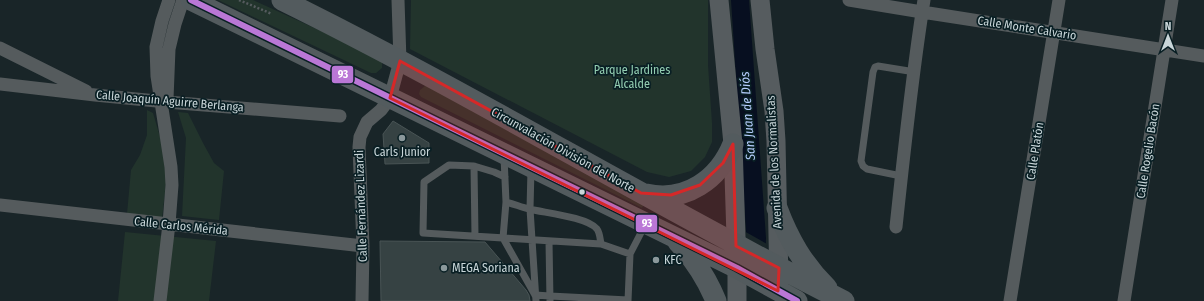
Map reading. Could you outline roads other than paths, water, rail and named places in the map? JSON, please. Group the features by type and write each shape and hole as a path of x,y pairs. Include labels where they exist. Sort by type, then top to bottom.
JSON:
{"main road":[{"name":"Circunvalación División del Norte","path":"191,0 739,269 777,294 796,301"},
{"name":"Circunvalación División del Norte","path":"282,0 400,61 738,247 842,300"},
{"path":"641,193 651,195 671,195 682,193 700,185 709,179 723,163 733,144"},
{"path":"777,208 792,243 802,259 818,278 842,300"},
{"path":"672,236 694,262 716,301"}],"street":[{"path":"160,301 172,185 163,102 157,76 156,47 169,0"},
{"path":"163,102 167,79 169,48 175,24 184,0"},
{"path":"390,98 400,61 398,0"},
{"path":"719,0 733,144 739,269 737,301"},
{"name":"Avenida de los Normalistas","path":"760,0 774,112 776,141 777,294"},
{"name":"Calle Monte Calvario","path":"849,0 923,6 1054,32 1204,56"},
{"name":"Calle Platón","path":"1010,301 1059,0"},
{"name":"Calle Rogelio Bacón","path":"1124,301 1172,0"},
{"path":"896,227 916,49 923,6"},
{"path":"0,48 95,95"},
{"name":"Calle Joaquín Aguirre Berlanga","path":"0,84 163,102 340,116"},
{"name":"Calle Fernández Lizardi","path":"362,301 363,246 359,147 360,137 367,122 381,110 390,98"},
{"name":"Calle Carlos Mérida","path":"0,205 363,246"}],"lane":[{"path":"901,176 868,168 863,166 861,161 873,72 875,67 878,66 914,72"},
{"path":"504,153 506,202 504,238 536,298"},
{"path":"505,177 474,166 449,165 424,182 423,233 601,244 630,254"},
{"path":"474,166 475,236"},
{"path":"531,167 530,209 536,298"},
{"path":"506,202 530,209 573,218 592,225 600,235 601,244"},
{"path":"536,298 628,300 630,254 645,223"},
{"path":"549,241 550,299"}],"water":[{"name":"San Juan de Diós","path":"731,0 749,0 766,238 764,301 747,301 746,230"}],"place":[{"name":"Carls Junior","path":"402,138"},
{"name":"KFC","path":"656,260"},
{"name":"MEGA Soriana","path":"444,268"}],"park label":[{"name":"Parque Jardines Alcalde","path":"632,77"}]}
